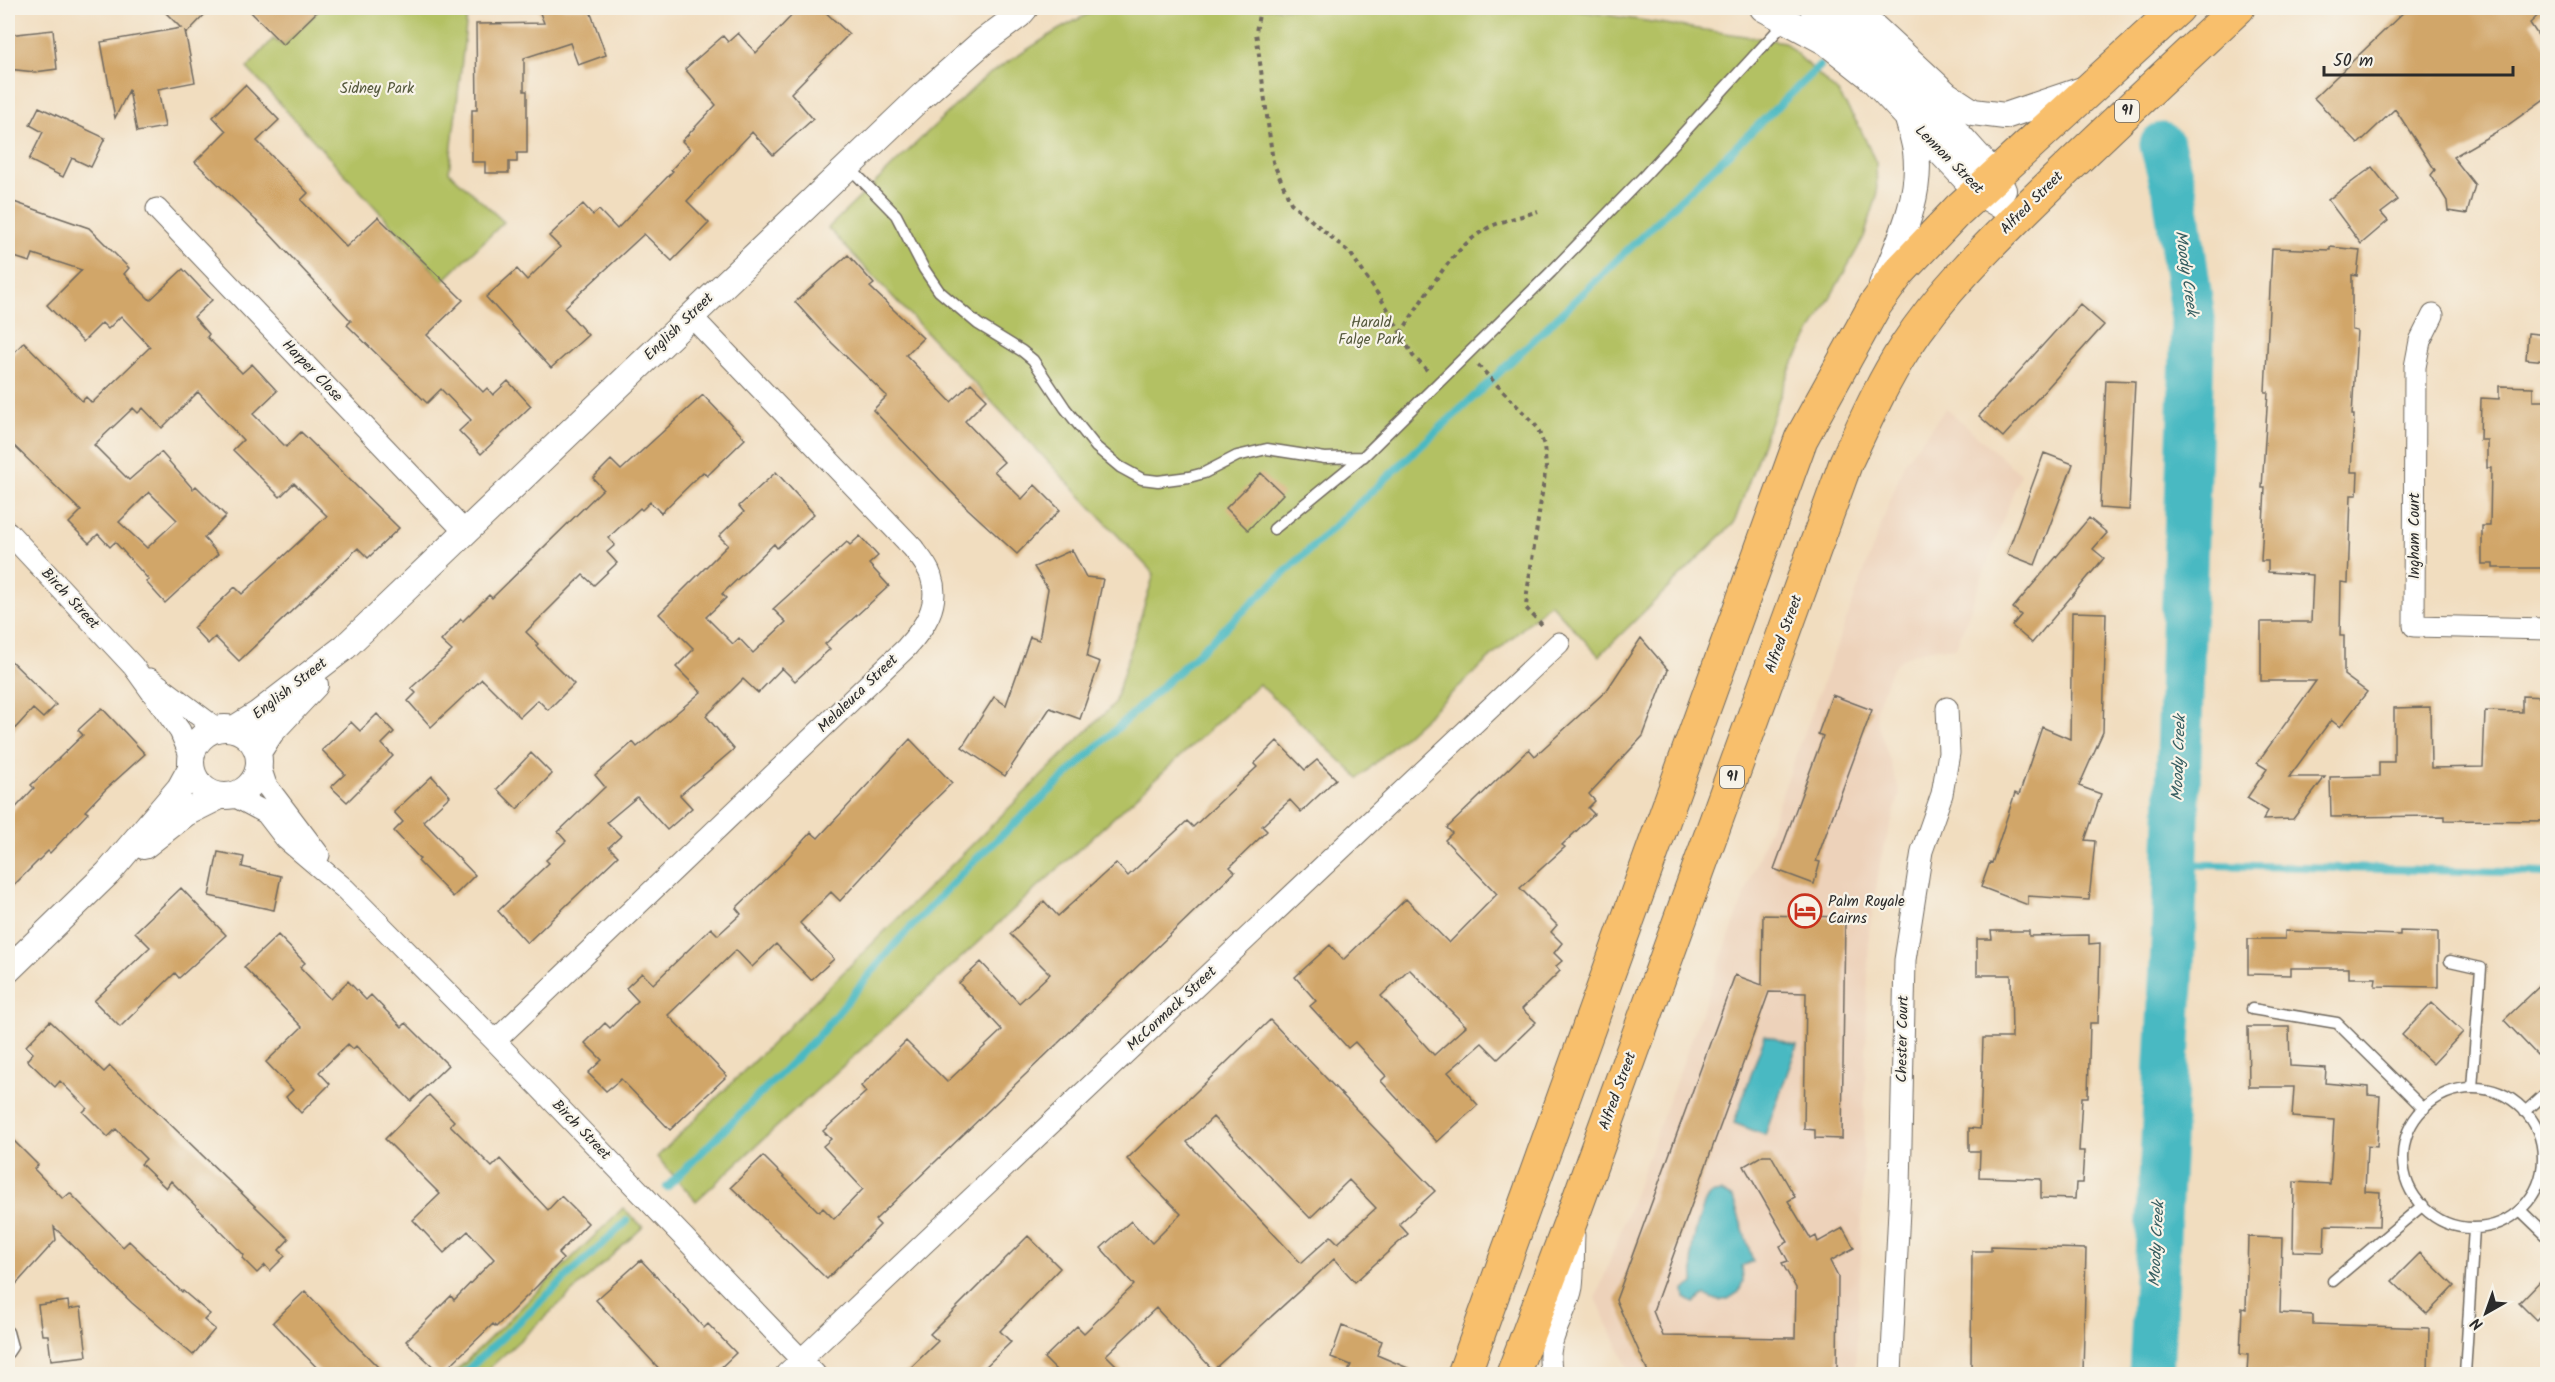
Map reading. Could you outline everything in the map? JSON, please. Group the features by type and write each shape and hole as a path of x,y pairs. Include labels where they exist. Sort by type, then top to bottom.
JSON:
{"main road":[{"path":"1464,1374 1801,438 1875,305 1899,272 1958,210 2178,8"},
{"name":"Alfred Street","path":"1512,1374 1576,1207 1855,443 1873,404 1910,341 1933,309 1975,260 2018,216 2238,8"}],"street":[{"name":"Lennon Street","path":"1763,8 1792,13 1869,76 1908,119 1987,184"},
{"name":"Lennon Street","path":"1813,8 1857,36 1894,69 1987,184 2018,216"},
{"path":"1846,8 1875,28 1947,94 1973,112 2005,116 2095,86"},
{"name":"English Street","path":"225,729 258,714 345,647 690,315 955,65 1029,10"},
{"path":"1875,305 1911,212 1916,186 1916,152 1908,119"},
{"name":"Harper Close","path":"157,209 466,533"},
{"name":"Melaleuca Street","path":"495,1041 906,648 924,628 935,602 931,575 913,548 690,315"},
{"name":"Ingham Court","path":"2433,315 2420,341 2415,367 2414,626 2547,629"},
{"name":"Birch Street","path":"8,532 133,666 180,731 191,763"},
{"name":"McCormack Street","path":"801,1370 1559,643"},
{"name":"English Street","path":"258,758 271,732 323,677 345,647"},
{"name":"Birch Street","path":"133,666 225,729"},
{"name":"Chester Court","path":"1891,1374 1900,1189 1905,960 1922,851 1942,794 1950,729 1947,708"},
{"path":"8,970 108,873 176,794 191,763 197,741 206,733 225,729 249,738 258,758 257,775 247,788 186,813 108,873"},
{"name":"Birch Street","path":"258,758 266,786 345,889"},
{"path":"191,763 195,780 204,789 223,796"},
{"name":"Birch Street","path":"223,796 238,798 266,813 286,839 345,889 495,1041 801,1370"},
{"path":"1552,1374 1550,1354 1554,1336 1571,1289 1576,1207"}],"lane":[{"path":"1274,529 1363,457 1551,272 1646,174 1792,13"},
{"path":"848,166 896,215 924,269 939,291 983,327 1033,360 1077,424 1096,447 1120,467 1142,479 1158,481 1204,473 1237,456 1268,449 1325,458 1363,457"},
{"path":"2450,961 2481,968 2472,1088"},
{"path":"2252,1009 2337,1023 2424,1109"},
{"path":"2472,1088 2501,1093 2525,1112 2535,1126 2543,1148 2542,1172 2534,1194 2520,1210 2498,1224 2474,1228 2452,1225 2432,1215 2416,1199 2406,1179 2403,1156 2407,1135 2424,1109 2434,1100 2454,1090 2472,1088"},
{"path":"2525,1112 2547,1091"},
{"path":"2333,1281 2423,1205"},
{"path":"2520,1210 2547,1237"},
{"path":"2465,1374 2474,1228"},
{"path":"8,1332 12,1347 8,1353"}],"path":[{"path":"1260,8 1256,32 1273,162 1291,203 1351,254 1387,308 1413,356 1436,383"},
{"path":"1401,333 1439,277 1467,243 1492,226 1539,211"},
{"path":"1468,370 1475,363 1481,368 1537,427 1544,445 1546,467 1526,608 1559,643"}],"shaded area":[{"name":"Palm Royale Cairns","path":"1946,408 2020,474 1956,648 1937,648 1914,653 1899,661 1891,670 1876,709 1877,721 1900,793 1881,858 1869,932 1861,1253 1855,1374 1630,1374 1596,1298 1904,463"}],"green space":[{"name":"Sidney Park","path":"321,8 468,8 449,172 504,222 443,281 247,68 273,39 283,45"},
{"name":"Harald Falge Park","path":"1099,8 1560,8 1784,42 1839,94 1859,126 1876,163 1877,196 1864,237 1789,371 1734,523 1599,656 1550,603 1359,778 1259,684 696,1201 657,1157 1114,704 1154,574 828,228 986,76 1058,30"},
{"path":"623,1208 643,1227 483,1374 453,1374"}],"water":[{"path":"1765,1035 1797,1046 1765,1135 1734,1123"},
{"path":"1722,1192 1733,1198 1753,1261 1742,1266 1743,1281 1739,1292 1728,1299 1719,1301 1705,1295 1694,1303 1685,1298 1684,1290 1694,1283 1692,1254 1696,1230 1706,1200 1712,1194"}],"building":[{"path":"161,8 211,8 187,33 185,31 195,82 158,89 165,127 137,132 129,90 115,118 101,42 181,28"},
{"path":"247,8 321,8 283,45"},
{"path":"538,8 589,8 606,55 578,65 570,43 524,58 524,91 527,91 527,153 517,153 517,162 509,162 509,173 485,173 485,162 472,162 472,110 477,110 476,24 544,23"},
{"path":"799,8 821,8 849,34 791,93 813,119 773,155 752,132 687,201 709,223 672,261 644,234 564,308 588,335 551,368 486,297 517,269 527,280 560,247 549,236 583,204 593,215 599,210 617,229 673,171 671,170 690,149 682,141 716,105 685,69 723,36 728,42 738,33 756,53"},
{"path":"2408,8 2546,8 2530,23 2547,49 2547,97 2505,127 2453,157 2475,185 2467,214 2448,211 2447,201 2431,175 2435,170 2395,109 2358,144 2314,98"},
{"path":"53,30 57,69 35,72 8,69 8,35"},
{"path":"245,85 279,120 257,141 308,193 301,200 346,247 378,217 463,300 427,335 483,392 487,388 493,395 508,381 531,406 481,454 459,431 471,420 441,389 427,403 347,325 351,321 268,232 195,162 226,131 213,117"},
{"path":"39,107 105,138 91,167 72,158 63,177 29,160 43,132 30,125"},
{"path":"2372,167 2398,200 2381,213 2388,221 2361,244 2328,200"},
{"path":"8,200 89,228 129,268 124,274 150,300 183,269 212,300 194,317 209,334 207,337 242,373 252,364 277,391 253,414 286,447 301,432 399,528 368,558 358,548 239,661 215,637 208,644 193,628 235,587 242,594 327,516 294,483 280,497 233,450 243,440 198,392 162,428 143,408 138,413 133,408 94,445 129,480 161,452 193,489 196,486 226,516 204,538 218,554 165,603 146,582 149,580 115,542 110,547 98,534 89,543 69,523 81,511 8,440 8,359 24,342 82,401 86,397 92,403 150,347 121,316 108,329 102,323 83,342 47,305 82,270 33,254 30,262 8,255","holes":["149,492 177,520 147,548 119,522"]},
{"path":"2330,247 2360,250 2357,276 2352,275 2352,330 2357,331 2351,472 2358,472 2357,495 2351,495 2348,583 2341,582 2340,636 2344,636 2344,675 2367,692 2340,727 2331,720 2289,777 2325,777 2293,819 2263,820 2268,811 2247,798 2267,769 2257,763 2316,681 2261,681 2261,622 2311,622 2313,575 2268,572 2268,561 2261,561 2265,488 2262,488 2268,392 2265,392 2272,248 2330,250"},
{"path":"848,255 874,284 870,287 923,338 906,355 951,402 971,383 987,399 965,421 1004,462 994,471 1022,499 1035,485 1060,510 1017,554 968,509 873,410 887,396 832,343 795,302"},
{"path":"2080,304 2104,325 2003,437 1979,416"},
{"path":"2528,333 2547,335 2547,361 2526,359"},
{"path":"2106,380 2135,381 2129,510 2100,508"},
{"path":"2499,386 2533,387 2533,401 2547,401 2547,568 2493,568 2493,564 2482,564 2482,526 2490,526 2491,468 2487,468 2487,440 2480,440 2481,398 2499,399"},
{"path":"703,395 745,439 707,476 703,472 661,513 650,502 642,510 640,508 608,538 615,545 607,552 617,563 594,585 583,575 526,632 538,644 536,646 574,684 548,710 538,700 520,717 482,679 431,727 408,701 416,693 411,688 452,651 441,641 461,619 463,621 489,595 492,598 603,489 593,478 611,460 621,470"},
{"path":"2044,453 2073,464 2035,565 2007,554"},
{"path":"776,472 814,514 777,548 774,544 722,594 726,598 706,617 733,644 739,638 753,653 786,622 773,609 847,542 850,545 860,536 878,556 869,564 889,586 825,644 830,649 795,681 782,668 758,693 743,679 706,716 734,749 680,795 692,808 667,830 637,797 607,822 621,836 609,847 618,856 527,943 498,911 549,863 546,860 566,841 558,832 605,787 595,775 633,742 637,747 701,692 676,667 694,649 659,614 728,545 719,536 744,512 739,506"},
{"path":"1261,473 1283,494 1248,530 1226,508"},
{"path":"2089,518 2107,533 2093,549 2104,558 2032,643 2012,626 2021,615 2013,608"},
{"path":"1072,550 1086,577 1103,579 1087,657 1100,662 1080,719 1050,708 1005,776 962,747 994,697 1006,705 1030,637 1039,640 1048,589 1034,567"},
{"path":"2072,612 2106,613 2103,732 2079,786 2101,794 2085,840 2095,841 2089,900 2028,896 2028,905 1981,887 1990,862 1992,863 2015,793 2019,795 2042,727 2070,739"},
{"path":"1641,638 1668,670 1643,736 1589,794 1595,801 1588,808 1594,814 1562,845 1565,847 1520,888 1557,925 1551,932 1562,943 1554,953 1562,961 1556,966 1560,971 1522,1009 1536,1022 1498,1059 1482,1043 1448,1072 1478,1105 1437,1142 1381,1081 1386,1076 1355,1042 1348,1048 1310,1006 1316,1001 1295,977 1330,945 1343,960 1406,899 1449,943 1497,894 1445,840 1452,833 1447,828 1529,749 1535,756 1607,690","holes":["1409,969 1466,1026 1434,1055 1381,996"]},
{"path":"8,658 56,705 43,718 33,709 8,736"},
{"path":"1832,695 1872,710 1816,861 1820,862 1814,884 1774,869 1823,736 1818,734"},
{"path":"2522,696 2547,697 2547,821 2445,820 2445,816 2331,817 2330,777 2379,776 2379,762 2394,762 2394,708 2430,707 2431,768 2483,767 2485,711 2522,712"},
{"path":"102,708 145,754 105,790 85,811 88,813 50,853 48,851 8,891 8,816 34,788 31,785 83,735 78,730"},
{"path":"377,714 394,732 382,744 393,756 347,802 331,787 345,774 322,750 351,722 360,731"},
{"path":"910,739 952,783 915,819 840,901 831,892 800,923 834,959 811,980 776,944 752,967 736,950 668,1015 727,1076 670,1130 621,1079 606,1091 588,1073 602,1060 585,1043 605,1023 610,1028 638,1001 626,988 642,973 653,984 711,928 718,935 741,914 736,908 782,864 811,832 818,838"},
{"path":"1277,741 1305,770 1317,760 1336,779 1301,812 1290,800 1262,826 1267,831 1230,867 1235,872 875,1220 880,1225 827,1279 731,1187 763,1156 819,1212 823,1208 834,1219 863,1189 823,1146 831,1139 823,1131 866,1092 861,1086 906,1041 947,1082 1002,1030 959,983 981,962 1019,1003 1050,974 1010,934 1044,901 1058,916 1116,863 1128,876 1187,821 1193,827 1257,767 1254,764"},
{"path":"531,753 552,774 517,809 497,789"},
{"path":"432,776 450,796 423,821 475,875 453,897 418,861 420,859 394,831 403,822 394,812"},
{"path":"218,852 244,857 242,867 281,876 274,910 209,896"},
{"path":"181,888 226,935 179,978 175,973 120,1027 94,1001 150,947 135,932"},
{"path":"1763,915 1845,917 1842,1139 1815,1138 1815,1130 1804,1129 1806,993 1769,992 1653,1311 1663,1336 1795,1338 1796,1288 1782,1263 1788,1261 1780,1246 1788,1242 1744,1166 1763,1155 1771,1155 1795,1197 1788,1201 1811,1239 1816,1236 1818,1242 1843,1228 1854,1248 1830,1261 1838,1277 1837,1368 1829,1374 1649,1374 1616,1300 1735,975 1762,985"},
{"path":"1991,931 2029,931 2029,936 2089,935 2089,944 2100,943 2098,1023 2090,1023 2088,1097 2082,1097 2079,1151 2084,1151 2082,1183 2076,1183 2075,1199 2041,1198 2041,1179 1979,1177 1980,1151 1969,1151 1969,1128 1980,1129 1983,1038 2012,1038 2011,975 1977,975 1977,939 1992,939"},
{"path":"2285,931 2400,935 2400,931 2438,932 2438,987 2375,986 2376,978 2349,978 2349,968 2291,968 2291,975 2248,974 2248,939 2285,939"},
{"path":"278,935 305,963 300,967 330,999 348,981 366,1000 371,995 402,1027 406,1023 448,1065 411,1101 356,1046 353,1049 348,1044 319,1072 330,1084 301,1113 286,1097 293,1090 266,1062 302,1027 244,967"},
{"path":"2547,979 2547,1045 2537,1055 2504,1020"},
{"path":"2432,1003 2463,1032 2433,1064 2402,1035"},
{"path":"1270,1020 1435,1191 1399,1224 1408,1234 1355,1282 1334,1259 1213,1370 1156,1308 1106,1355 1125,1374 1060,1374 1044,1358 1077,1326 1084,1333 1134,1285 1101,1248 1131,1221 1152,1243 1181,1214 1127,1159","holes":["1213,1117 1310,1218 1349,1180 1376,1208 1338,1243 1331,1236 1301,1263 1187,1142"]},
{"path":"50,1021 104,1072 110,1066 289,1239 279,1250 285,1256 270,1271 265,1265 257,1273 242,1258 244,1255 171,1181 166,1188 141,1164 146,1159 116,1129 108,1137 83,1112 87,1108 60,1081 55,1087 27,1060 33,1053 26,1046"},
{"path":"2248,1027 2289,1027 2290,1066 2326,1068 2325,1083 2368,1087 2368,1095 2380,1096 2377,1147 2367,1146 2365,1191 2380,1192 2379,1226 2325,1225 2324,1252 2293,1251 2294,1182 2330,1184 2334,1120 2292,1117 2294,1087 2249,1087"},
{"path":"429,1095 454,1121 450,1125 492,1167 500,1159 548,1210 561,1196 588,1223 558,1254 563,1259 538,1285 496,1327 493,1324 441,1374 406,1341 451,1296 454,1300 494,1259 468,1231 444,1253 413,1220 440,1194 385,1139"},
{"path":"8,1135 38,1165 34,1169 63,1199 70,1193 123,1247 129,1241 182,1292 210,1314 204,1320 215,1329 193,1355 132,1303 54,1227 56,1240 8,1293"},
{"path":"1028,1236 1060,1268 1000,1331 1011,1342 978,1374 904,1374 938,1341 930,1334"},
{"path":"2248,1237 2282,1238 2280,1313 2313,1315 2313,1324 2429,1328 2428,1374 2247,1374 2248,1355 2240,1354 2242,1308 2246,1309"},
{"path":"1991,1246 2086,1249 2083,1374 1971,1371 1972,1251 1991,1251"},
{"path":"2420,1253 2454,1286 2427,1314 2392,1281"},
{"path":"641,1260 704,1328 708,1324 736,1353 714,1374 664,1374 596,1300"},
{"path":"2547,1274 2547,1308 2536,1320 2519,1303"},
{"path":"305,1291 385,1374 323,1374 273,1322"},
{"path":"68,1301 69,1309 81,1307 87,1356 51,1360 48,1335 42,1335 38,1305"},
{"path":"1342,1326 1382,1341 1377,1355 1422,1374 1347,1374 1351,1365 1331,1357"}],"waterway":[{"path":"667,1187 819,1035 895,944 971,864 1480,391 1820,66"},
{"name":"Moody Creek","path":"2151,1374 2173,945 2193,319 2175,193 2162,145"},
{"path":"2174,864 2548,873"},
{"path":"463,1374 627,1221"}],"place":[{"name":"Palm Royale Cairns","path":"1805,911"}]}
